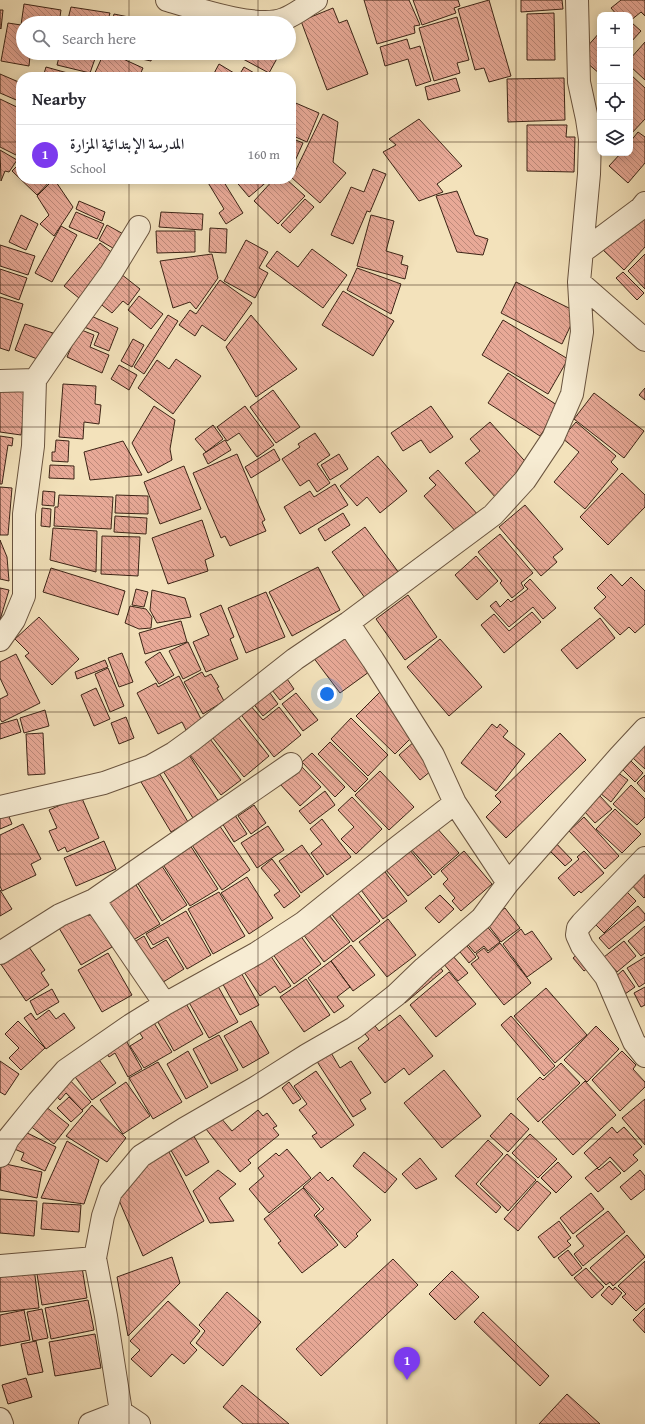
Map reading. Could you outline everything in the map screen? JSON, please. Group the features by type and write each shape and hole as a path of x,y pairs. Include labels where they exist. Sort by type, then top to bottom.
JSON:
{"street":[{"path":"167,0 225,16"},
{"path":"290,16 316,0"},
{"path":"0,807 104,783 150,766 174,753 295,659 348,624 493,515 525,480 554,438 572,394 582,332 579,282 590,139 578,82 577,0"},
{"path":"582,252 641,208 645,203"},
{"path":"0,640 14,620 24,596 24,514 33,446 35,380 110,273 139,227"},
{"path":"579,282 645,340"},
{"path":"0,381 35,380"},
{"path":"348,624 373,660 433,755 455,803 508,883"},
{"path":"139,1424 121,1412 95,1258 103,1216 111,1192 141,1156 184,1128 255,1088 307,1055 354,1028 396,995 424,968 482,918 508,883 645,729"},
{"path":"0,953 60,916 94,900 291,764"},
{"path":"0,1156 8,1139 66,1070 165,1004 257,953 303,923 398,846 455,803"},
{"path":"641,1044 606,977 582,946 577,935 578,928 582,923 645,858"},
{"path":"94,900 165,1004"},
{"path":"0,1266 95,1258"},
{"path":"90,1424 121,1412"},
{"path":"0,1419 2,1424"}],"building":[{"path":"364,0 409,0 420,25 414,26 415,33 377,44"},
{"path":"413,0 458,0 460,6 454,8 456,13 422,25"},
{"path":"489,0 511,76 489,82 484,68 475,70 458,9"},
{"path":"521,0 562,0 563,9 521,12"},
{"path":"621,0 645,0 645,16 641,12 633,19 633,12 614,12 611,8"},
{"path":"24,4 61,10 60,16 22,16"},
{"path":"71,7 110,13 109,16 69,16"},
{"path":"333,8 339,23 347,20 368,74 327,90 301,21"},
{"path":"0,10 3,10 1,29 0,28"},
{"path":"554,13 555,60 527,60 527,14"},
{"path":"114,14 124,16 114,16"},
{"path":"457,17 469,60 457,63 460,73 434,81 419,28"},
{"path":"8,23 16,24 16,60 30,60 29,66 1,61"},
{"path":"633,24 641,31 633,40"},
{"path":"597,35 597,71 579,56"},
{"path":"407,39 410,49 420,46 431,81 416,86 408,59 385,66 380,47"},
{"path":"645,42 645,80 633,69 633,56"},
{"path":"58,60 95,60 90,72 57,65"},
{"path":"101,60 125,60 143,68 141,72 95,72"},
{"path":"245,60 276,60 270,72"},
{"path":"219,64 232,72 215,72"},
{"path":"46,67 64,72 44,72"},
{"path":"244,67 252,72 241,72"},
{"path":"0,74 16,81 16,100 0,93"},
{"path":"633,77 645,88 645,119 633,132"},
{"path":"456,78 460,91 428,100 425,87"},
{"path":"564,78 565,120 508,122 507,79"},
{"path":"0,99 16,107 16,155 0,147"},
{"path":"296,103 319,113 307,142 296,137"},
{"path":"323,114 338,122 333,162 346,173 320,203 296,182 296,170"},
{"path":"419,119 462,166 437,184 443,192 419,201 383,152 396,145 389,139"},
{"path":"527,125 567,125 566,137 575,137 574,172 527,171"},
{"path":"638,132 645,137 645,163 628,183 609,166 618,156 633,156 633,138"},
{"path":"296,140 303,143 296,159"},
{"path":"0,150 16,159 9,172 5,171 1,181"},
{"path":"16,167 16,175 12,171"},
{"path":"373,169 386,174 370,212 367,211 353,244 331,235 351,187 364,192"},
{"path":"26,184 47,184 37,195"},
{"path":"49,184 57,184 73,207 54,236 40,224 49,215 37,196"},
{"path":"209,184 225,184 243,213 226,224 219,213 224,209"},
{"path":"238,184 264,184 249,197"},
{"path":"269,184 292,184 305,196 278,224 254,201"},
{"path":"457,191 475,235 488,239 483,255 457,252 436,196"},
{"path":"305,199 314,207 290,233 281,225"},
{"path":"645,200 645,247 624,270 601,248"},
{"path":"79,201 105,212 102,221 76,209"},
{"path":"76,212 104,224 97,239 69,227"},
{"path":"161,212 203,214 202,230 159,227"},
{"path":"21,215 38,224 26,250 9,242"},
{"path":"371,215 394,221 386,251 403,256 401,264 408,266 405,279 357,266"},
{"path":"107,225 127,236 118,251 99,240"},
{"path":"61,226 77,235 52,282 35,273"},
{"path":"210,228 227,229 226,253 209,252"},
{"path":"156,231 195,231 195,252 157,253"},
{"path":"246,240 268,252 259,268 268,273 255,298 224,281"},
{"path":"100,243 115,255 79,298 64,286"},
{"path":"0,245 35,256 28,275 0,266"},
{"path":"312,249 347,275 323,308 266,266 277,251 298,267"},
{"path":"212,254 218,278 196,309 190,302 173,308 160,261"},
{"path":"645,254 645,289 628,271"},
{"path":"357,268 401,284 391,314 347,290"},
{"path":"0,269 27,278 19,300 0,293"},
{"path":"623,272 644,293 637,300 616,278"},
{"path":"121,274 140,289 128,305 123,301 112,313 98,302"},
{"path":"220,280 252,303 225,341 202,325 195,336 179,325 190,310 196,314"},
{"path":"516,282 577,312 562,344 501,313"},
{"path":"343,291 394,321 373,356 322,325"},
{"path":"139,296 163,314 151,329 128,310"},
{"path":"0,297 23,304 9,351 0,348"},
{"path":"89,315 118,328 109,351 94,345 99,333 84,327"},
{"path":"168,315 178,321 144,374 134,367"},
{"path":"251,315 297,369 256,397 226,347"},
{"path":"503,320 568,359 548,394 482,355"},
{"path":"25,324 53,333 42,361 15,350"},
{"path":"79,329 94,335 90,347 109,355 102,373 67,357"},
{"path":"133,339 144,345 132,367 121,361"},
{"path":"176,359 201,376 173,414 138,388 157,360 169,369"},
{"path":"119,365 137,375 129,390 111,379"},
{"path":"508,373 560,407 540,436 488,403"},
{"path":"0,384 28,389 21,435 0,432"},
{"path":"63,384 96,386 95,404 101,405 99,424 84,422 83,439 59,437"},
{"path":"645,388 645,400 639,395"},
{"path":"273,390 300,427 276,443 250,407"},
{"path":"594,393 644,431 624,458 574,419"},
{"path":"154,406 175,420 170,449 172,460 148,473 132,443"},
{"path":"245,406 274,445 257,457 239,433 227,441 217,427"},
{"path":"431,406 453,437 430,453 421,440 403,451 391,433"},
{"path":"490,422 531,468 496,498 465,463 480,451 470,439"},
{"path":"576,422 616,456 611,462 618,469 585,509 554,482 579,452 562,438"},
{"path":"213,425 223,439 206,452 195,439"},
{"path":"315,433 330,455 317,464 330,483 317,492 309,480 300,486 282,459 300,447 298,444"},
{"path":"0,436 13,438 12,446 8,445 2,484 0,484"},
{"path":"56,440 69,441 68,462 52,461 52,452 55,452"},
{"path":"225,440 231,450 208,464 203,454"},
{"path":"123,441 142,475 90,480 84,452"},
{"path":"274,449 280,460 251,478 245,467"},
{"path":"237,454 265,520 262,522 266,531 230,546 225,536 221,538 193,473"},
{"path":"339,454 348,469 330,480 321,465"},
{"path":"378,456 407,491 380,513 367,497 357,506 340,486"},
{"path":"50,465 74,466 74,479 49,478"},
{"path":"184,466 201,509 160,524 144,482"},
{"path":"438,470 479,516 458,534 424,496 436,485 429,478"},
{"path":"622,473 645,495 645,507 608,545 580,517"},
{"path":"335,484 348,505 300,534 284,507 310,491 314,497"},
{"path":"0,487 12,488 8,535 0,535"},
{"path":"43,491 55,492 54,506 42,505"},
{"path":"59,495 113,497 111,529 54,526 55,507 58,507"},
{"path":"116,495 148,496 148,514 115,513"},
{"path":"525,505 563,549 553,557 557,562 541,576 499,527"},
{"path":"42,508 51,509 50,527 41,526"},
{"path":"343,513 350,525 325,541 318,529"},
{"path":"115,516 147,518 146,534 114,532"},
{"path":"202,520 214,556 205,560 208,571 168,584 152,538"},
{"path":"365,527 399,573 365,598 332,552"},
{"path":"53,528 97,531 96,572 50,560"},
{"path":"500,534 533,573 521,583 524,588 512,598 500,583 502,581 478,552"},
{"path":"102,536 140,537 138,576 101,574"},
{"path":"0,540 7,557 9,581 0,579"},
{"path":"476,556 498,581 477,600 455,575"},
{"path":"318,567 340,610 292,636 269,592"},
{"path":"51,568 125,591 118,615 43,592"},
{"path":"611,574 622,586 631,577 645,591 645,624 635,633 629,627 620,635 594,608 606,597 597,588"},
{"path":"530,579 556,608 543,619 533,607 509,627 490,606 496,601 500,607 508,599 511,602 528,589 524,585"},
{"path":"0,588 9,590 0,620"},
{"path":"136,589 148,592 144,607 132,605"},
{"path":"152,590 185,598 191,617 157,623 150,610"},
{"path":"266,592 285,637 246,653 228,608"},
{"path":"408,595 437,637 405,660 376,619"},
{"path":"221,605 234,637 230,639 238,659 206,672 193,642 209,635 200,614"},
{"path":"130,606 146,609 152,617 151,628 139,629 125,623"},
{"path":"532,612 541,622 504,653 481,625 494,614 509,631"},
{"path":"39,617 79,659 52,685 25,656 29,653 15,639"},
{"path":"600,618 615,638 577,669 561,650"},
{"path":"181,621 187,642 145,654 139,633"},
{"path":"343,629 373,669 340,693 310,653"},
{"path":"440,639 482,687 449,716 407,667"},
{"path":"188,642 201,670 183,679 169,651"},
{"path":"160,652 174,675 159,684 145,662"},
{"path":"122,653 133,682 119,687 108,658"},
{"path":"16,654 40,703 2,722 0,719 0,699 8,695 0,678 0,662"},
{"path":"105,660 108,667 77,679 75,672"},
{"path":"108,668 124,706 110,712 95,674"},
{"path":"202,672 205,677 211,674 219,687 217,688 224,701 203,714 184,682"},
{"path":"283,673 294,689 280,700 268,685"},
{"path":"179,676 202,721 186,730 182,722 158,734 137,693 156,683 158,687"},
{"path":"96,688 110,719 94,726 81,695"},
{"path":"267,689 278,704 263,716 252,702"},
{"path":"380,692 418,731 395,754 356,716"},
{"path":"296,693 318,720 303,731 282,704"},
{"path":"249,704 263,720 279,707 301,735 274,757 239,712"},
{"path":"45,710 49,726 24,733 20,718"},
{"path":"237,716 269,756 244,777 212,737"},
{"path":"126,717 134,738 119,744 111,723"},
{"path":"351,718 388,755 368,776 331,739"},
{"path":"17,719 21,732 0,739 0,724"},
{"path":"492,724 497,728 500,724 508,731 503,737 525,754 496,791 461,763"},
{"path":"43,733 45,774 28,775 26,734"},
{"path":"560,733 586,760 506,838 486,817 501,802 495,796"},
{"path":"210,739 241,780 221,795 190,755"},
{"path":"415,741 437,766 420,780 399,755"},
{"path":"330,742 368,779 355,792 318,754"},
{"path":"644,746 645,747 645,769 633,758"},
{"path":"312,753 345,787 335,797 302,762"},
{"path":"189,755 219,802 193,818 163,771"},
{"path":"631,761 643,773 635,782 623,770"},
{"path":"301,766 321,787 300,806 280,784"},
{"path":"158,771 188,822 171,832 141,782"},
{"path":"380,771 414,807 389,830 355,795"},
{"path":"617,772 628,780 611,802 600,793"},
{"path":"645,775 645,792 637,783"},
{"path":"631,785 645,799 645,817 637,825 613,804"},
{"path":"325,791 335,805 310,824 299,811"},
{"path":"81,796 99,838 67,852 65,847 58,851 49,831 57,828 49,810"},
{"path":"600,796 612,809 595,823 584,811"},
{"path":"352,797 382,829 356,854 341,839 354,827 338,810"},
{"path":"254,805 266,823 251,834 238,816"},
{"path":"6,809 12,824 0,829 0,811"},
{"path":"615,809 641,834 622,853 596,829"},
{"path":"235,815 247,834 234,842 222,823"},
{"path":"427,817 459,853 434,875 402,839"},
{"path":"584,817 619,856 605,869 569,831"},
{"path":"322,819 351,857 327,875 311,853 322,844 310,829"},
{"path":"23,824 41,859 31,864 36,875 2,891 0,886 0,835"},
{"path":"219,825 250,870 222,890 192,845"},
{"path":"268,826 284,850 257,868 241,843"},
{"path":"553,840 572,860 565,866 546,847"},
{"path":"104,841 116,869 76,886 64,858"},
{"path":"405,844 432,877 408,896 381,864"},
{"path":"190,845 218,889 190,906 162,863"},
{"path":"302,845 324,876 301,893 279,861"},
{"path":"464,851 492,884 461,911 452,901 455,898 443,884 448,879 441,871"},
{"path":"584,851 604,873 581,893 579,891 574,896 558,878 579,859 577,857"},
{"path":"645,858 645,897 644,898 625,878"},
{"path":"272,859 300,896 284,908 274,895 280,891 261,868"},
{"path":"160,863 187,905 162,921 135,879"},
{"path":"382,868 407,901 383,919 358,886"},
{"path":"247,877 273,918 249,934 221,893"},
{"path":"133,880 160,924 130,942 104,898"},
{"path":"618,883 636,901 604,933 586,915"},
{"path":"354,888 380,921 353,942 327,908"},
{"path":"0,890 12,909 0,916"},
{"path":"219,892 245,936 213,954 188,909"},
{"path":"440,895 454,909 439,923 425,908"},
{"path":"87,905 112,947 81,965 56,923"},
{"path":"638,906 645,914 645,920 609,949 599,938"},
{"path":"505,908 520,928 501,942 486,922"},
{"path":"186,911 211,955 187,969 168,937 153,945 146,934"},
{"path":"326,911 350,942 324,962 300,930"},
{"path":"388,919 416,955 387,977 359,942"},
{"path":"485,924 500,942 488,951 484,946 475,953 464,940"},
{"path":"645,926 645,953 641,956 628,941"},
{"path":"521,929 525,935 532,931 552,959 527,977 503,944"},
{"path":"297,931 321,964 294,984 270,950"},
{"path":"144,936 151,949 166,940 184,969 157,986 131,944"},
{"path":"24,940 45,970 41,973 49,985 26,1001 0,963"},
{"path":"463,941 476,957 469,963 456,947"},
{"path":"624,941 636,956 617,972 604,957"},
{"path":"500,943 531,983 504,1005 471,964 479,958 476,954 484,948 488,953"},
{"path":"351,945 375,975 353,991 331,961"},
{"path":"586,947 597,961 584,971 573,958"},
{"path":"266,949 291,986 280,993 275,986 260,996 240,966"},
{"path":"108,953 132,995 102,1012 78,970"},
{"path":"452,955 468,973 458,981 443,963"},
{"path":"645,957 645,983 639,987 627,968"},
{"path":"331,961 350,987 337,997 344,1006 334,1013 308,978"},
{"path":"437,964 443,971 405,1003 399,996"},
{"path":"239,969 259,1005 240,1015 220,979"},
{"path":"623,970 635,987 625,994 614,978"},
{"path":"449,972 476,1004 436,1037 410,1005"},
{"path":"306,979 330,1015 304,1032 280,997"},
{"path":"215,981 238,1022 209,1038 186,997"},
{"path":"645,987 645,1005 641,1007 634,993"},
{"path":"546,988 587,1035 555,1063 514,1016"},
{"path":"52,989 59,1002 37,1015 30,1001"},
{"path":"183,998 203,1034 174,1051 154,1015"},
{"path":"49,1010 56,1019 64,1013 75,1028 46,1049 24,1018 31,1013 36,1020"},
{"path":"400,1015 433,1056 409,1075 404,1068 385,1083 358,1048 369,1039 362,1030 372,1022 379,1031"},
{"path":"511,1016 555,1066 544,1076 501,1025"},
{"path":"151,1018 172,1052 144,1068 130,1046 143,1038 136,1027"},
{"path":"18,1021 45,1048 21,1070 9,1058 19,1048 5,1034"},
{"path":"251,1021 269,1053 243,1068 224,1036"},
{"path":"596,1026 619,1049 587,1082 564,1060"},
{"path":"123,1035 142,1069 128,1077 115,1053 109,1057 103,1047"},
{"path":"219,1035 238,1070 211,1084 193,1049"},
{"path":"188,1051 208,1087 186,1099 167,1064"},
{"path":"330,1051 340,1068 351,1061 371,1093 360,1100 366,1109 353,1117 316,1060"},
{"path":"622,1051 636,1065 633,1069 645,1082 645,1087 620,1111 592,1080"},
{"path":"94,1053 116,1083 92,1100 70,1070"},
{"path":"0,1061 19,1074 5,1095 0,1092"},
{"path":"158,1062 182,1102 153,1119 129,1078"},
{"path":"561,1063 580,1083 538,1122 517,1099 540,1077 543,1080"},
{"path":"444,1070 481,1116 442,1148 404,1103"},
{"path":"316,1071 354,1125 321,1148 312,1136 317,1133 299,1110 307,1104 294,1086"},
{"path":"62,1072 91,1102 82,1110 66,1093 60,1100 47,1086"},
{"path":"585,1081 616,1115 573,1155 542,1122"},
{"path":"126,1082 150,1116 123,1134 100,1100"},
{"path":"289,1082 301,1099 293,1104 282,1088"},
{"path":"69,1097 83,1111 71,1122 57,1108"},
{"path":"645,1099 645,1145 622,1118"},
{"path":"41,1103 69,1125 54,1144 25,1122"},
{"path":"92,1105 126,1138 107,1162 66,1136"},
{"path":"258,1110 263,1116 267,1113 277,1126 273,1128 279,1135 248,1160 251,1163 240,1172 206,1129 220,1117 232,1131"},
{"path":"511,1113 529,1129 508,1152 490,1136"},
{"path":"612,1127 617,1133 624,1127 642,1147 633,1155 638,1160 624,1172 610,1157 598,1168 584,1153"},
{"path":"21,1130 56,1147 45,1171 21,1160 24,1153 12,1148"},
{"path":"192,1133 209,1162 186,1176 169,1147"},
{"path":"530,1134 557,1159 538,1178 512,1153"},
{"path":"488,1140 503,1154 476,1184 501,1207 496,1213 455,1176"},
{"path":"67,1141 99,1160 84,1204 41,1198"},
{"path":"287,1149 311,1178 269,1213 249,1189 264,1176 258,1168 276,1153 279,1156"},
{"path":"168,1150 204,1221 143,1256 118,1198 145,1161"},
{"path":"364,1152 397,1179 385,1193 353,1166"},
{"path":"507,1154 536,1180 508,1211 480,1184"},
{"path":"420,1158 437,1179 416,1189 402,1174"},
{"path":"610,1161 621,1173 598,1192 585,1178 597,1168 599,1170"},
{"path":"558,1162 572,1177 556,1193 541,1178"},
{"path":"1,1163 42,1172 37,1198 0,1190"},
{"path":"218,1170 236,1184 219,1198 234,1221 210,1223 193,1191"},
{"path":"640,1170 645,1176 645,1189 631,1200 620,1187"},
{"path":"320,1172 328,1181 332,1177 371,1220 356,1234 358,1236 345,1248 316,1216 324,1209 303,1187"},
{"path":"537,1181 551,1193 518,1231 504,1219"},
{"path":"303,1188 320,1209 314,1215 338,1245 302,1273 278,1243 281,1241 264,1219"},
{"path":"591,1193 604,1209 573,1234 560,1218"},
{"path":"0,1199 37,1201 34,1236 0,1233"},
{"path":"43,1203 81,1205 79,1232 41,1229"},
{"path":"608,1211 625,1232 583,1266 574,1254 584,1246 576,1236"},
{"path":"559,1221 571,1238 567,1241 571,1245 554,1258 538,1237"},
{"path":"627,1235 645,1257 613,1286 610,1282 606,1285 590,1268"},
{"path":"568,1250 582,1268 572,1276 558,1258"},
{"path":"172,1257 180,1283 128,1336 117,1277"},
{"path":"393,1259 418,1285 321,1376 296,1349"},
{"path":"81,1261 87,1298 42,1305 36,1268"},
{"path":"645,1261 645,1303 636,1311 622,1297 626,1294 618,1286"},
{"path":"34,1268 39,1308 0,1312 0,1272"},
{"path":"586,1268 604,1287 592,1298 574,1278"},
{"path":"452,1271 479,1297 455,1320 429,1294"},
{"path":"609,1286 613,1290 615,1287 622,1293 612,1305 601,1295"},
{"path":"227,1292 261,1322 223,1366 196,1343 205,1331 199,1325"},
{"path":"88,1300 94,1330 51,1339 45,1308"},
{"path":"168,1301 200,1331 190,1343 197,1350 184,1364 172,1354 151,1377 131,1359 140,1350 130,1341"},
{"path":"645,1308 645,1333 633,1320"},
{"path":"42,1309 48,1338 33,1341 27,1312"},
{"path":"24,1310 30,1340 0,1346 0,1315"},
{"path":"483,1312 549,1376 540,1386 474,1322"},
{"path":"95,1334 101,1368 55,1376 49,1342"},
{"path":"36,1341 43,1372 28,1375 21,1344"},
{"path":"26,1378 32,1397 8,1404 2,1385"},
{"path":"242,1385 289,1424 243,1424 223,1407"},
{"path":"567,1394 600,1424 539,1424"}],"place":[{"name":"المدرسة الإبتدائية المزارة","path":"407,1380"}]}
